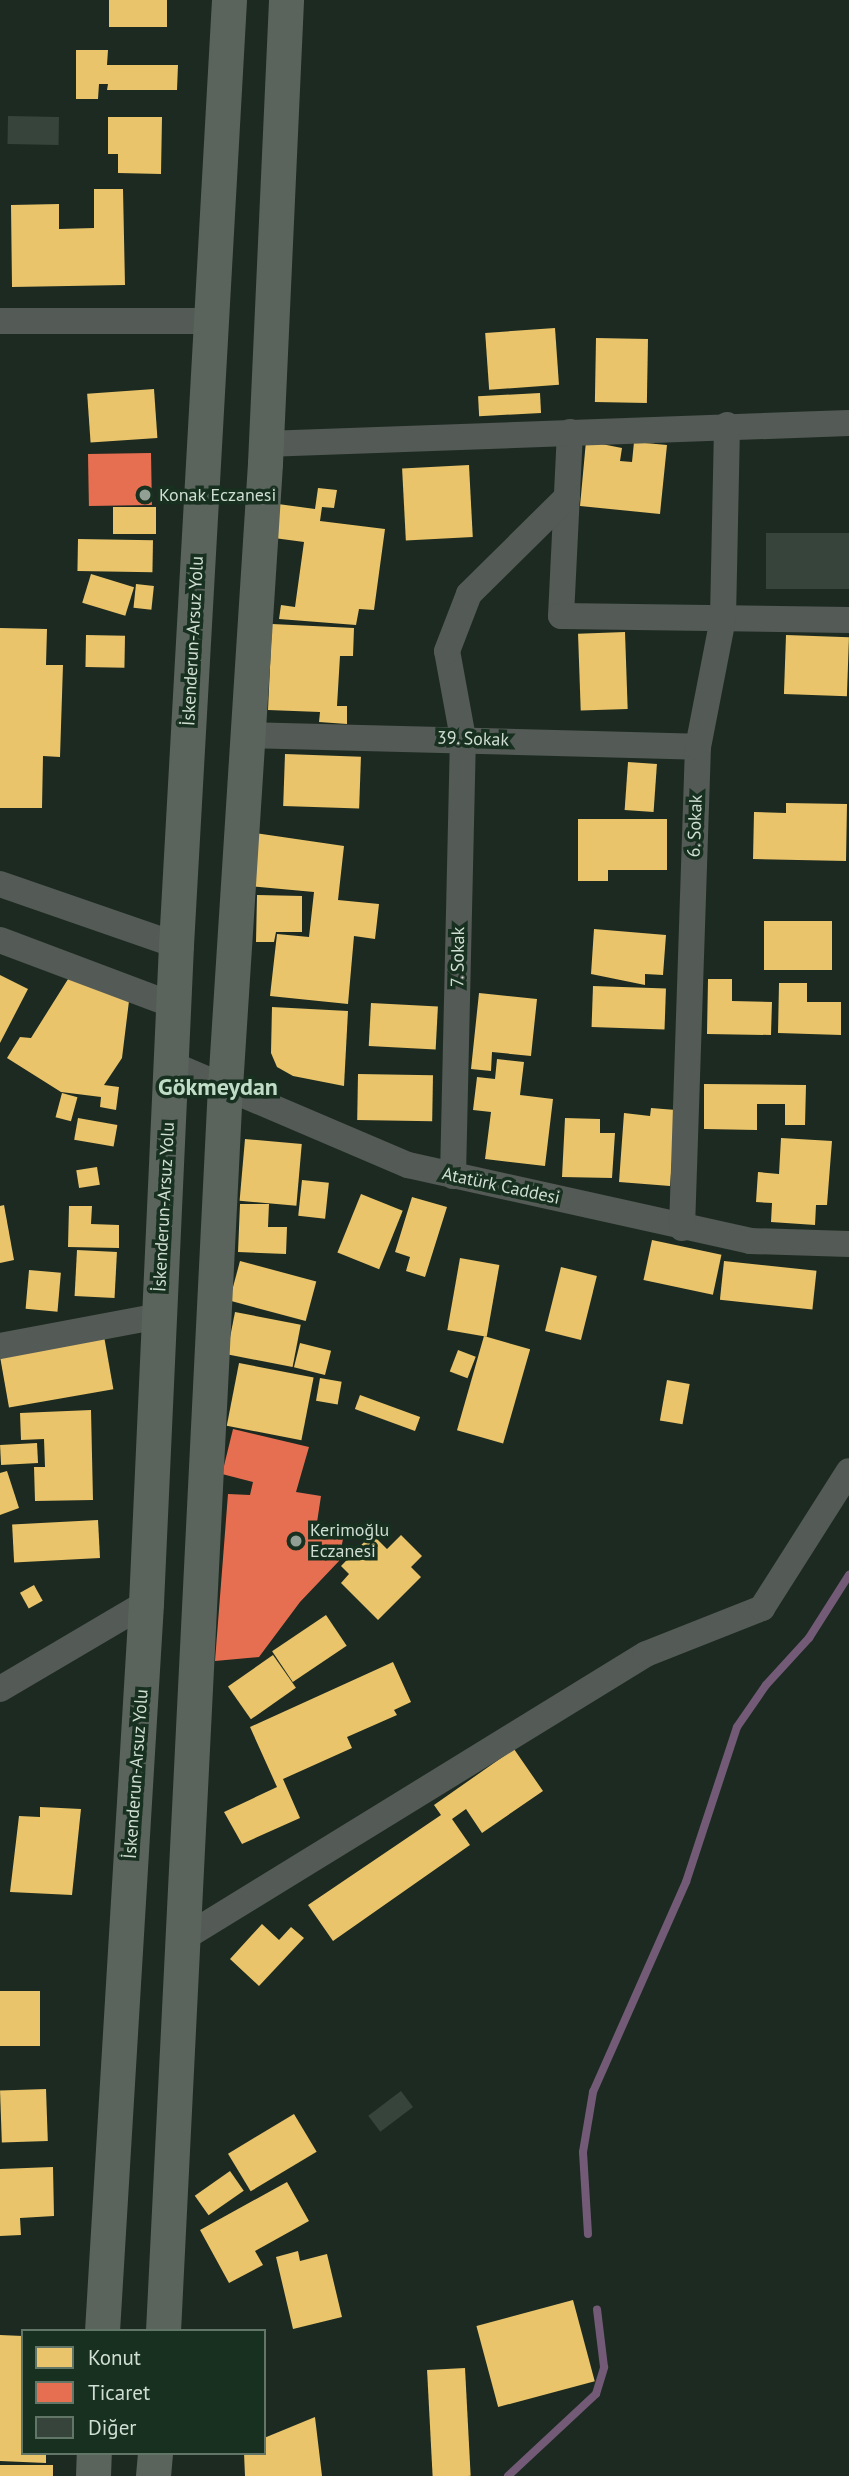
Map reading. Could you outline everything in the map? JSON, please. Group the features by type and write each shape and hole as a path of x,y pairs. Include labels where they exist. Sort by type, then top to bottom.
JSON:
{"main road":[{"name":"İskenderun-Arsuz Yolu","path":"102,2329 146,1603 176,945 229,0"},
{"path":"163,2329 225,1087 265,444 286,0"},
{"path":"93,2476 94,2455"},
{"path":"153,2476 155,2455"}],"street":[{"path":"0,321 211,321"},
{"path":"265,444 727,425 849,423"},
{"name":"6. Sokak","path":"682,1228 698,747 723,618 727,425"},
{"path":"570,432 561,616 849,620"},
{"name":"7. Sokak","path":"453,1176 463,738 447,651 469,594 567,497"},
{"name":"39. Sokak","path":"248,735 463,738 698,747"},
{"path":"0,884 176,945"},
{"path":"0,940 173,1005"},
{"name":"Atatürk Caddesi","path":"171,1064 408,1165 750,1241 849,1244"},
{"path":"0,1346 159,1316"},
{"path":"184,1938 646,1654 762,1608 849,1471"},
{"path":"0,1689 146,1603"}],"building: Konut":[{"path":"109,0 167,0 167,27 109,27"},
{"path":"76,50 108,50 107,65 178,65 177,90 107,90 108,84 99,84 98,99 76,99"},
{"path":"108,117 162,117 161,174 118,173 118,154 108,154"},
{"path":"94,189 123,189 125,285 12,287 11,205 59,204 59,229 94,228"},
{"path":"555,328 559,385 489,390 485,333"},
{"path":"596,338 648,339 647,403 595,402"},
{"path":"154,389 157,438 91,443 87,394"},
{"path":"540,393 541,413 479,416 478,396"},
{"path":"586,441 622,448 620,461 632,462 634,442 667,445 660,514 580,506"},
{"path":"469,465 473,537 406,540 402,469"},
{"path":"318,488 337,490 334,508 322,507 320,521 385,529 374,610 359,609 356,625 279,619 281,605 295,607 304,542 274,538 278,504 315,509"},
{"path":"113,507 156,507 156,534 113,534"},
{"path":"78,539 153,540 152,572 77,571"},
{"path":"91,574 134,587 125,616 82,603"},
{"path":"136,584 154,586 151,610 133,608"},
{"path":"272,624 354,628 353,656 340,656 337,706 347,706 347,724 319,722 320,712 268,710"},
{"path":"0,628 47,629 46,665 63,665 60,757 43,756 42,808 0,808"},
{"path":"625,632 628,709 581,711 578,634"},
{"path":"86,635 125,636 124,668 85,667"},
{"path":"786,635 849,637 847,696 784,694"},
{"path":"285,754 361,757 359,809 283,806"},
{"path":"628,762 657,764 654,812 625,810"},
{"path":"786,803 847,804 846,861 753,859 754,812 786,813"},
{"path":"578,819 667,819 667,870 608,870 608,881 578,881"},
{"path":"255,833 344,846 338,900 379,904 375,939 354,936 348,1004 270,996 277,934 309,937 314,892 250,886"},
{"path":"257,895 302,896 302,932 276,932 274,942 256,942"},
{"path":"764,921 832,921 832,970 764,970"},
{"path":"594,929 666,935 663,975 645,974 645,985 591,974"},
{"path":"75,968 130,993 122,1058 104,1085 119,1087 116,1110 100,1107 101,1097 61,1092 7,1058 20,1037 31,1038"},
{"path":"0,975 28,989 0,1043"},
{"path":"708,979 732,979 732,1001 772,1002 771,1035 707,1034"},
{"path":"779,983 807,983 807,1002 841,1002 841,1035 778,1033"},
{"path":"593,986 666,989 665,1030 592,1027"},
{"path":"479,993 537,999 531,1056 492,1052 491,1071 471,1069"},
{"path":"371,1003 438,1007 436,1049 369,1046"},
{"path":"272,1007 348,1011 344,1086 293,1076 277,1067 271,1053"},
{"path":"497,1059 524,1062 520,1095 553,1099 545,1166 485,1159 491,1112 473,1110 477,1077 495,1079"},
{"path":"358,1074 433,1075 432,1121 357,1120"},
{"path":"704,1084 806,1085 805,1125 785,1125 785,1104 757,1104 757,1130 704,1129"},
{"path":"62,1093 77,1097 71,1121 56,1117"},
{"path":"651,1108 676,1110 670,1186 619,1182 624,1113 650,1116"},
{"path":"78,1118 117,1125 114,1147 74,1140"},
{"path":"565,1118 600,1119 600,1133 615,1133 612,1178 562,1177"},
{"path":"781,1138 832,1141 827,1205 816,1205 815,1225 771,1222 772,1203 756,1202 758,1172 779,1174"},
{"path":"245,1139 302,1144 296,1206 240,1201"},
{"path":"97,1167 100,1185 79,1188 76,1170"},
{"path":"302,1180 329,1183 325,1219 298,1216"},
{"path":"361,1194 403,1211 379,1269 337,1252"},
{"path":"412,1197 447,1207 425,1277 406,1271 410,1257 395,1252"},
{"path":"240,1204 269,1204 268,1227 287,1227 286,1254 238,1252"},
{"path":"4,1205 14,1260 0,1263 0,1206"},
{"path":"69,1206 92,1206 91,1224 119,1225 119,1248 68,1247"},
{"path":"652,1240 721,1255 713,1295 643,1280"},
{"path":"77,1250 117,1252 115,1298 75,1296"},
{"path":"460,1258 499,1265 487,1337 447,1330"},
{"path":"240,1261 316,1281 306,1321 229,1301"},
{"path":"724,1261 816,1271 812,1310 720,1300"},
{"path":"561,1267 597,1276 581,1340 545,1331"},
{"path":"29,1270 61,1273 57,1312 26,1309"},
{"path":"235,1312 301,1325 293,1367 227,1354"},
{"path":"104,1336 113,1389 9,1408 0,1354"},
{"path":"484,1336 530,1349 503,1443 457,1430"},
{"path":"300,1343 331,1351 325,1375 294,1367"},
{"path":"458,1350 476,1357 467,1378 450,1371"},
{"path":"239,1363 314,1378 301,1440 227,1426"},
{"path":"320,1378 342,1382 338,1404 316,1401"},
{"path":"667,1380 690,1384 683,1424 660,1420"},
{"path":"360,1395 420,1417 415,1431 355,1409"},
{"path":"91,1410 93,1500 35,1501 34,1467 45,1467 44,1439 21,1440 20,1413"},
{"path":"37,1443 38,1463 1,1465 0,1445"},
{"path":"7,1471 19,1508 0,1515 0,1473"},
{"path":"98,1520 100,1558 14,1562 12,1525"},
{"path":"372,1534 387,1549 401,1535 422,1556 411,1567 421,1577 378,1620 341,1583 349,1574 341,1566"},
{"path":"34,1585 43,1601 29,1609 20,1593"},
{"path":"326,1615 347,1646 293,1682 272,1651"},
{"path":"273,1655 296,1688 251,1719 228,1687"},
{"path":"393,1662 411,1702 394,1710 397,1715 347,1737 352,1748 283,1779 300,1818 242,1844 224,1812 277,1787 250,1727"},
{"path":"514,1749 543,1791 482,1833 466,1809 452,1819 470,1845 333,1941 308,1905 441,1815 434,1805"},
{"path":"40,1807 81,1809 72,1895 10,1892 19,1816 40,1817"},
{"path":"262,1924 279,1940 291,1927 304,1938 259,1986 230,1959"},
{"path":"0,1991 40,1991 40,2046 0,2046"},
{"path":"46,2089 48,2141 2,2143 0,2091"},
{"path":"294,2114 317,2152 251,2191 228,2154"},
{"path":"53,2167 54,2216 20,2218 21,2235 0,2236 0,2169"},
{"path":"230,2171 244,2191 209,2215 195,2196"},
{"path":"287,2182 309,2221 255,2251 263,2265 229,2283 200,2230"},
{"path":"298,2251 300,2261 327,2254 342,2317 293,2329 276,2257"},
{"path":"573,2300 595,2381 498,2407 476,2326"},
{"path":"0,2335 21,2336 21,2455 46,2455 46,2463 0,2461"},
{"path":"465,2368 471,2476 433,2476 427,2370"},
{"path":"315,2417 322,2476 245,2476 244,2455 266,2455 266,2437"},
{"path":"0,2465 53,2465 53,2476 0,2476"}],"building: Ticaret":[{"path":"151,453 152,505 89,506 88,454"},
{"path":"233,1429 309,1447 296,1492 321,1496 316,1529 344,1533 339,1561 300,1602 259,1657 215,1661 228,1494 250,1495 253,1482 222,1474"}],"building: Diğer":[{"path":"8,116 59,117 59,145 8,144"},
{"path":"766,533 849,533 849,589 766,589"},
{"path":"401,2091 413,2107 380,2132 368,2116"}],"waterway":[{"path":"588,2234 583,2152 593,2092 686,1882 737,1727 766,1685 809,1638 849,1575"},
{"path":"508,2476 596,2394 604,2367 597,2309"}],"place":[{"name":"Konak Eczanesi","path":"145,495"},
{"name":"Kerimoğlu Eczanesi","path":"296,1541"}],"district":[{"name":"Gökmeydan","path":"218,1087"}]}
